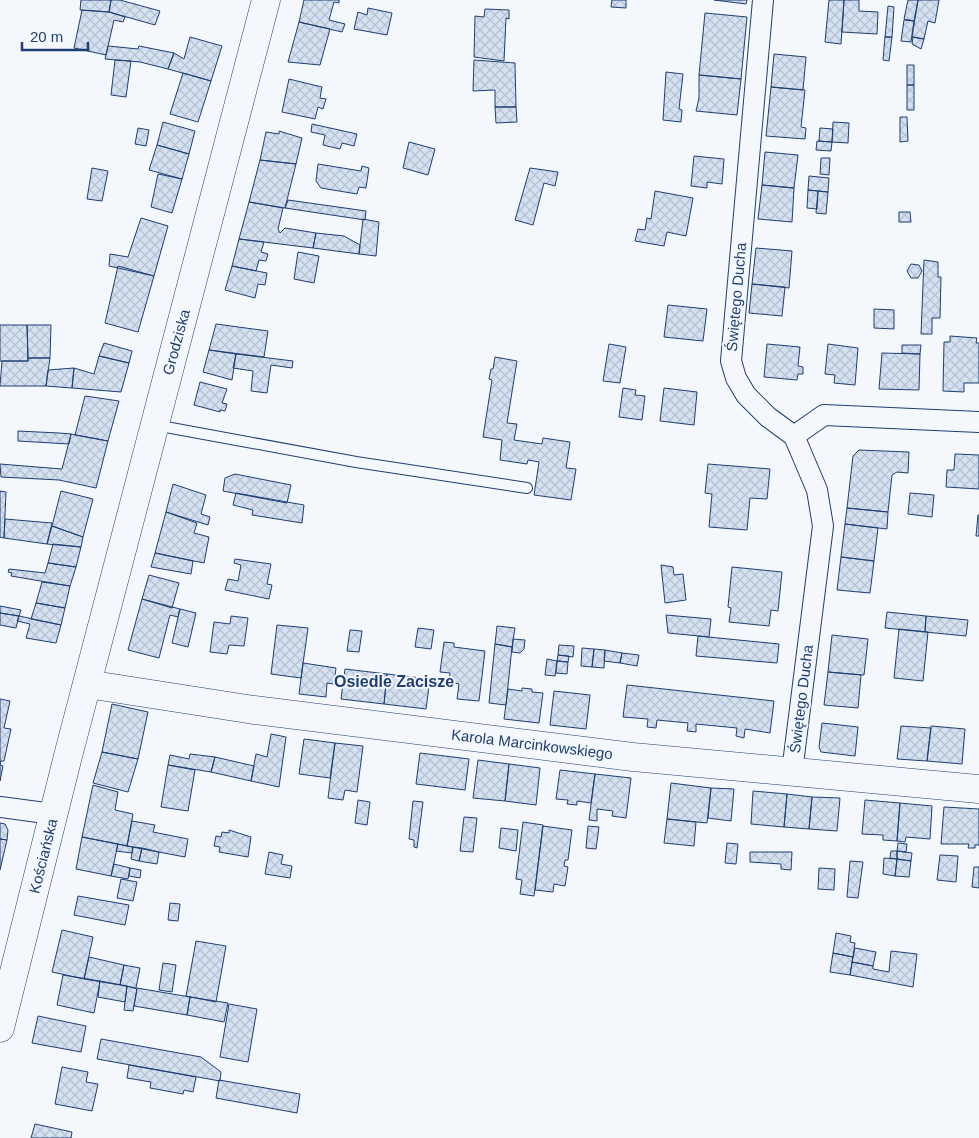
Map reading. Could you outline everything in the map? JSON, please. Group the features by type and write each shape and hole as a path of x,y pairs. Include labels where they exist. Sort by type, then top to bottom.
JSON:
{"main road":[{"name":"Grodziska","path":"87,684 266,0"},
{"name":"Karola Marcinkowskiego","path":"87,684 274,712 633,757 979,789"},
{"name":"Kościańska","path":"0,1028 87,684"}],"street":[{"name":"Świętego Ducha","path":"762,0 731,361 736,378 746,395 768,417 794,436 817,490 823,526 792,772"},
{"path":"794,436 824,415 979,422"},
{"path":"0,807 53,814"}],"lane":[{"path":"154,425 356,462 527,488"}],"building":[{"path":"81,0 111,0 109,12 80,10"},
{"path":"111,0 120,0 160,11 155,25 109,12"},
{"path":"304,0 339,0 339,3 334,2 329,20 345,24 342,32 299,22"},
{"path":"612,0 626,0 626,8 611,7"},
{"path":"714,0 747,0 746,4"},
{"path":"829,0 844,0 841,44 825,42"},
{"path":"844,0 859,0 859,11 878,12 877,34 842,32"},
{"path":"908,0 918,0 914,21 904,19"},
{"path":"918,0 939,0 935,23 928,21 924,39 912,37"},
{"path":"888,6 894,7 892,37 885,37"},
{"path":"368,8 392,13 387,35 354,29 358,12 367,15"},
{"path":"485,9 509,10 509,19 506,18 504,61 474,57 475,16 484,17"},
{"path":"82,10 109,12 125,17 123,22 114,20 106,55 74,48"},
{"path":"705,13 747,17 741,79 699,75"},
{"path":"904,20 914,21 911,42 901,41"},
{"path":"299,22 330,29 320,65 288,62"},
{"path":"190,37 222,46 211,81 168,69 174,53 184,59"},
{"path":"885,37 892,37 889,61 883,60"},
{"path":"913,37 924,39 921,49 912,44"},
{"path":"108,46 138,49 139,46 174,53 168,69 140,62 105,59"},
{"path":"774,54 806,57 803,90 771,87"},
{"path":"115,60 131,61 126,97 111,95"},
{"path":"474,60 515,63 516,107 495,107 495,90 473,91"},
{"path":"907,65 914,65 914,85 907,85"},
{"path":"666,72 683,74 679,109 682,110 681,122 663,120"},
{"path":"183,73 211,81 198,122 170,114"},
{"path":"699,75 741,79 737,115 696,111 699,98"},
{"path":"289,79 322,87 320,98 326,99 323,109 318,107 315,119 282,112"},
{"path":"907,85 914,85 914,110 907,110"},
{"path":"771,87 805,90 801,127 806,128 805,139 766,136"},
{"path":"495,107 516,107 517,122 496,123"},
{"path":"900,117 907,117 908,141 900,142"},
{"path":"163,122 195,131 189,154 157,145"},
{"path":"833,122 849,123 848,143 832,142"},
{"path":"312,124 357,134 354,146 342,143 340,149 323,145 325,135 311,132"},
{"path":"138,128 149,130 146,146 135,144"},
{"path":"820,128 833,129 832,142 819,141"},
{"path":"279,131 302,138 296,164 260,160 266,132 279,134"},
{"path":"817,141 832,142 831,151 816,150"},
{"path":"409,142 435,149 428,175 403,168"},
{"path":"157,145 189,154 182,179 149,170"},
{"path":"765,152 798,155 794,188 762,185"},
{"path":"694,156 724,159 722,184 707,182 707,188 691,186"},
{"path":"821,158 830,158 829,175 820,174"},
{"path":"260,160 296,164 285,208 249,202"},
{"path":"318,164 361,171 362,166 369,168 366,188 359,187 357,194 321,188 316,181"},
{"path":"92,168 108,171 102,201 87,199"},
{"path":"530,168 558,172 555,186 544,183 533,225 515,220"},
{"path":"158,174 182,179 172,213 151,207"},
{"path":"809,176 829,178 828,192 808,190"},
{"path":"762,185 794,188 792,222 758,219"},
{"path":"808,190 818,191 817,209 807,208"},
{"path":"655,191 693,198 686,236 667,232 664,246 635,241 638,229 645,230 647,218 651,219"},
{"path":"818,191 828,192 826,214 816,213"},
{"path":"288,200 366,211 365,220 285,208"},
{"path":"249,202 283,208 278,229 280,233 285,228 316,233 313,248 239,239"},
{"path":"899,212 910,212 911,222 899,222"},
{"path":"141,218 168,226 154,276 109,266 110,254 128,257"},
{"path":"363,219 379,222 376,256 359,254"},
{"path":"316,233 344,236 360,245 359,254 313,248"},
{"path":"239,239 264,242 261,252 268,254 266,261 259,260 256,271 232,266"},
{"path":"756,248 792,251 789,288 752,284"},
{"path":"298,252 319,256 314,283 294,279"},
{"path":"924,260 938,262 938,277 941,277 940,318 932,318 932,334 921,334"},
{"path":"911,264 919,265 922,271 918,278 911,278 907,271"},
{"path":"118,266 154,276 138,332 105,323"},
{"path":"232,266 267,273 265,285 258,284 255,298 225,290"},
{"path":"752,284 785,287 782,316 749,313"},
{"path":"668,305 707,309 703,341 664,337"},
{"path":"874,309 894,310 894,329 874,328"},
{"path":"216,324 268,331 264,357 209,350"},
{"path":"0,325 27,325 28,361 0,361"},
{"path":"27,325 51,325 50,358 28,358"},
{"path":"950,336 977,338 976,343 979,343 979,383 964,383 964,392 943,391 944,342 950,342"},
{"path":"104,343 132,351 129,363 99,356"},
{"path":"609,344 626,347 620,383 603,381"},
{"path":"767,344 800,347 798,366 803,367 803,374 798,374 797,380 764,377"},
{"path":"828,344 858,348 855,385 834,383 835,375 825,374"},
{"path":"902,345 921,345 920,354 902,353"},
{"path":"209,350 236,354 232,380 203,372"},
{"path":"882,353 920,354 919,390 879,389"},
{"path":"236,354 293,361 292,368 271,365 267,393 251,391 253,371 233,368"},
{"path":"99,356 129,363 121,392 72,388 74,368 94,374"},
{"path":"495,357 517,361 507,423 517,424 514,440 542,444 543,438 570,442 566,468 576,469 571,500 534,495 539,462 528,460 527,464 500,460 502,440 483,437 492,380 489,379"},
{"path":"28,358 50,358 46,386 0,386 2,361 28,361"},
{"path":"74,368 72,388 46,386 48,370"},
{"path":"200,382 227,389 222,403 227,404 225,411 220,410 220,412 194,405"},
{"path":"623,388 636,390 635,395 645,396 642,420 619,417"},
{"path":"664,388 697,392 694,425 660,421"},
{"path":"85,396 119,401 108,441 75,435"},
{"path":"18,431 71,434 69,444 18,441"},
{"path":"71,434 108,441 96,488 59,480 1,477 0,464 62,469"},
{"path":"859,450 909,452 908,473 897,472 892,475 888,512 847,508 853,456"},
{"path":"955,454 979,455 979,489 946,487 947,470 954,470"},
{"path":"708,464 770,469 767,499 750,498 747,530 709,527 712,494 705,493"},
{"path":"235,474 291,485 287,503 223,491 225,478"},
{"path":"173,484 206,495 201,514 210,517 208,525 166,512"},
{"path":"0,491 6,492 4,538 0,537"},
{"path":"61,491 93,499 83,537 52,526"},
{"path":"236,493 304,505 302,523 252,515 253,510 233,505"},
{"path":"910,493 934,495 932,517 908,514"},
{"path":"847,508 888,512 887,529 845,524"},
{"path":"166,512 197,523 194,533 209,537 204,563 155,553"},
{"path":"978,515 979,536 976,536"},
{"path":"5,519 52,523 47,544 4,538"},
{"path":"845,524 878,528 874,561 841,557"},
{"path":"52,526 83,537 81,547 47,544"},
{"path":"53,544 81,547 76,567 48,563"},
{"path":"155,553 193,561 191,574 151,567"},
{"path":"841,557 874,561 870,593 837,590"},
{"path":"235,559 271,564 267,584 272,585 269,599 225,590 228,579 238,581 241,565 234,563"},
{"path":"48,563 76,567 70,586 11,576 12,573 8,572 9,569 45,573"},
{"path":"661,565 673,567 674,575 683,574 686,600 665,603"},
{"path":"732,567 782,572 778,611 771,610 769,626 729,622 731,608 728,607"},
{"path":"149,575 179,583 172,608 142,599"},
{"path":"42,582 70,586 65,608 36,603"},
{"path":"142,599 180,609 178,617 170,615 159,658 128,650"},
{"path":"36,603 65,608 61,625 31,619"},
{"path":"0,606 21,610 19,616 0,613"},
{"path":"180,609 196,613 188,647 172,643"},
{"path":"887,612 926,616 925,632 885,628"},
{"path":"0,613 19,616 16,628 0,625"},
{"path":"666,615 711,619 709,637 668,633"},
{"path":"19,616 61,625 56,643 26,638 30,624 17,621"},
{"path":"231,616 248,618 244,646 229,645 227,654 210,652 214,622 230,624"},
{"path":"926,616 968,620 966,636 925,632"},
{"path":"277,625 308,628 301,678 271,674"},
{"path":"497,626 515,628 512,647 495,644"},
{"path":"418,628 434,630 431,649 415,647"},
{"path":"899,629 928,632 923,681 894,678"},
{"path":"350,630 362,631 359,652 347,651"},
{"path":"832,635 868,639 864,675 828,672"},
{"path":"698,636 779,644 777,663 696,656"},
{"path":"513,639 525,640 524,649 520,653 512,652"},
{"path":"444,642 454,643 454,647 485,651 479,701 457,699 459,684 449,682 450,673 440,672"},
{"path":"495,644 512,647 506,705 489,703"},
{"path":"559,645 574,646 573,657 558,655"},
{"path":"582,648 594,649 592,667 581,666"},
{"path":"594,649 605,650 604,668 592,667"},
{"path":"605,650 622,653 620,663 604,661"},
{"path":"622,653 639,655 637,666 620,663"},
{"path":"558,655 569,656 568,662 557,661"},
{"path":"547,659 557,661 555,676 545,675"},
{"path":"557,661 568,662 567,674 556,673"},
{"path":"303,663 336,668 334,684 327,683 326,697 299,694"},
{"path":"345,669 387,674 384,704 341,699"},
{"path":"828,672 861,675 858,708 824,705"},
{"path":"387,674 430,679 426,709 384,704"},
{"path":"627,685 774,701 770,733 745,729 744,738 736,736 737,728 696,724 696,732 687,731 688,723 657,720 656,728 647,727 648,719 623,717"},
{"path":"522,688 532,689 532,692 543,693 539,723 504,719 508,689 522,691"},
{"path":"554,691 590,695 586,729 550,725"},
{"path":"0,699 10,701 4,728 11,729 4,761 1,761 0,765"},
{"path":"112,704 148,712 138,759 102,752"},
{"path":"822,723 858,727 855,756 821,752 819,747"},
{"path":"901,726 931,728 927,761 897,759"},
{"path":"931,726 965,729 962,764 927,761"},
{"path":"271,734 286,737 279,787 251,781 256,754 267,757"},
{"path":"304,739 335,743 330,778 299,774"},
{"path":"335,743 363,746 357,792 345,790 343,800 328,798"},
{"path":"102,752 138,759 128,792 93,783"},
{"path":"420,753 469,759 465,790 416,784"},
{"path":"190,754 215,757 211,772 168,765 170,755 189,759"},
{"path":"215,757 254,766 251,781 211,772"},
{"path":"478,760 509,764 505,801 473,798"},
{"path":"509,764 540,768 536,805 505,801"},
{"path":"0,765 3,766 0,781"},
{"path":"168,765 195,770 188,811 161,807"},
{"path":"560,770 595,774 591,803 577,801 577,805 567,804 568,800 556,799"},
{"path":"595,774 631,778 626,818 612,816 613,811 597,809 597,821 589,820"},
{"path":"671,783 711,788 707,823 667,819"},
{"path":"93,785 118,792 115,810 133,814 127,846 82,837"},
{"path":"711,788 734,789 731,821 708,818"},
{"path":"753,791 787,794 784,827 751,824"},
{"path":"787,794 812,797 809,829 784,827"},
{"path":"812,797 840,798 837,831 809,829"},
{"path":"358,800 370,802 367,825 355,823"},
{"path":"865,800 900,803 897,841 883,840 883,835 862,834"},
{"path":"413,801 423,802 417,848 414,847 414,840 409,839"},
{"path":"900,803 932,806 930,839 906,837 905,842 897,841"},
{"path":"944,807 979,809 979,845 975,845 975,848 968,848 969,844 941,844"},
{"path":"464,817 477,818 473,852 460,851"},
{"path":"667,819 696,822 694,846 664,843"},
{"path":"132,821 155,825 153,832 188,839 185,857 127,846"},
{"path":"523,822 543,825 534,896 520,894 522,880 516,879"},
{"path":"0,823 5,824 8,830 7,840 0,839"},
{"path":"543,826 572,830 568,860 565,860 564,866 568,867 565,886 554,884 553,892 535,890"},
{"path":"588,826 599,827 596,849 586,848"},
{"path":"501,828 518,830 516,851 499,848"},
{"path":"229,830 251,837 248,857 219,852 220,847 214,846 216,836 221,837 222,832 229,833"},
{"path":"82,837 118,844 111,876 76,869"},
{"path":"0,839 7,840 0,870"},
{"path":"727,843 738,844 736,864 725,863"},
{"path":"898,843 907,844 906,852 897,851"},
{"path":"118,844 133,847 132,853 116,851"},
{"path":"133,847 142,848 139,861 131,859"},
{"path":"142,848 159,852 157,864 139,861"},
{"path":"891,851 897,851 897,859 890,858"},
{"path":"897,851 912,853 911,861 897,859"},
{"path":"269,852 283,855 281,864 292,866 290,878 265,874"},
{"path":"750,852 792,852 791,870 781,869 781,864 750,862"},
{"path":"940,855 958,856 956,882 937,880"},
{"path":"884,858 897,859 895,876 883,874"},
{"path":"897,859 911,861 909,877 895,876"},
{"path":"850,861 863,862 858,898 847,897"},
{"path":"114,864 130,868 128,879 111,876"},
{"path":"974,867 979,867 979,888 972,887"},
{"path":"130,868 141,870 140,878 129,876"},
{"path":"819,868 835,869 834,890 818,889"},
{"path":"121,879 137,882 133,901 117,898"},
{"path":"78,896 129,905 125,925 74,915"},
{"path":"170,903 180,904 178,921 168,920"},
{"path":"62,930 93,937 84,979 52,972"},
{"path":"836,933 851,936 850,942 855,943 853,957 833,953"},
{"path":"196,941 226,946 216,1002 186,996"},
{"path":"855,948 876,952 873,966 852,962"},
{"path":"891,951 917,954 913,987 850,975 852,962 873,966 873,969 889,972"},
{"path":"833,953 853,957 850,975 830,972"},
{"path":"89,957 124,965 120,985 84,979"},
{"path":"163,963 176,965 172,992 159,990"},
{"path":"124,965 140,968 136,988 120,985"},
{"path":"63,975 100,981 94,1013 57,1005"},
{"path":"100,981 127,986 125,1002 98,997"},
{"path":"127,986 137,989 133,1011 124,1010"},
{"path":"137,988 190,997 187,1015 134,1006"},
{"path":"190,997 228,1003 224,1022 187,1015"},
{"path":"229,1004 257,1009 248,1062 220,1057"},
{"path":"38,1016 86,1026 81,1052 32,1043"},
{"path":"101,1039 201,1057 221,1072 220,1081 97,1059"},
{"path":"129,1065 196,1077 193,1092 184,1090 183,1094 150,1088 151,1082 127,1078"},
{"path":"62,1067 88,1072 86,1082 98,1084 92,1111 55,1104"},
{"path":"219,1080 300,1094 297,1113 216,1098"},
{"path":"35,1124 72,1132 71,1138 31,1138"}],"district":[{"name":"Osiedle Zacisze","path":"394,681"}]}
